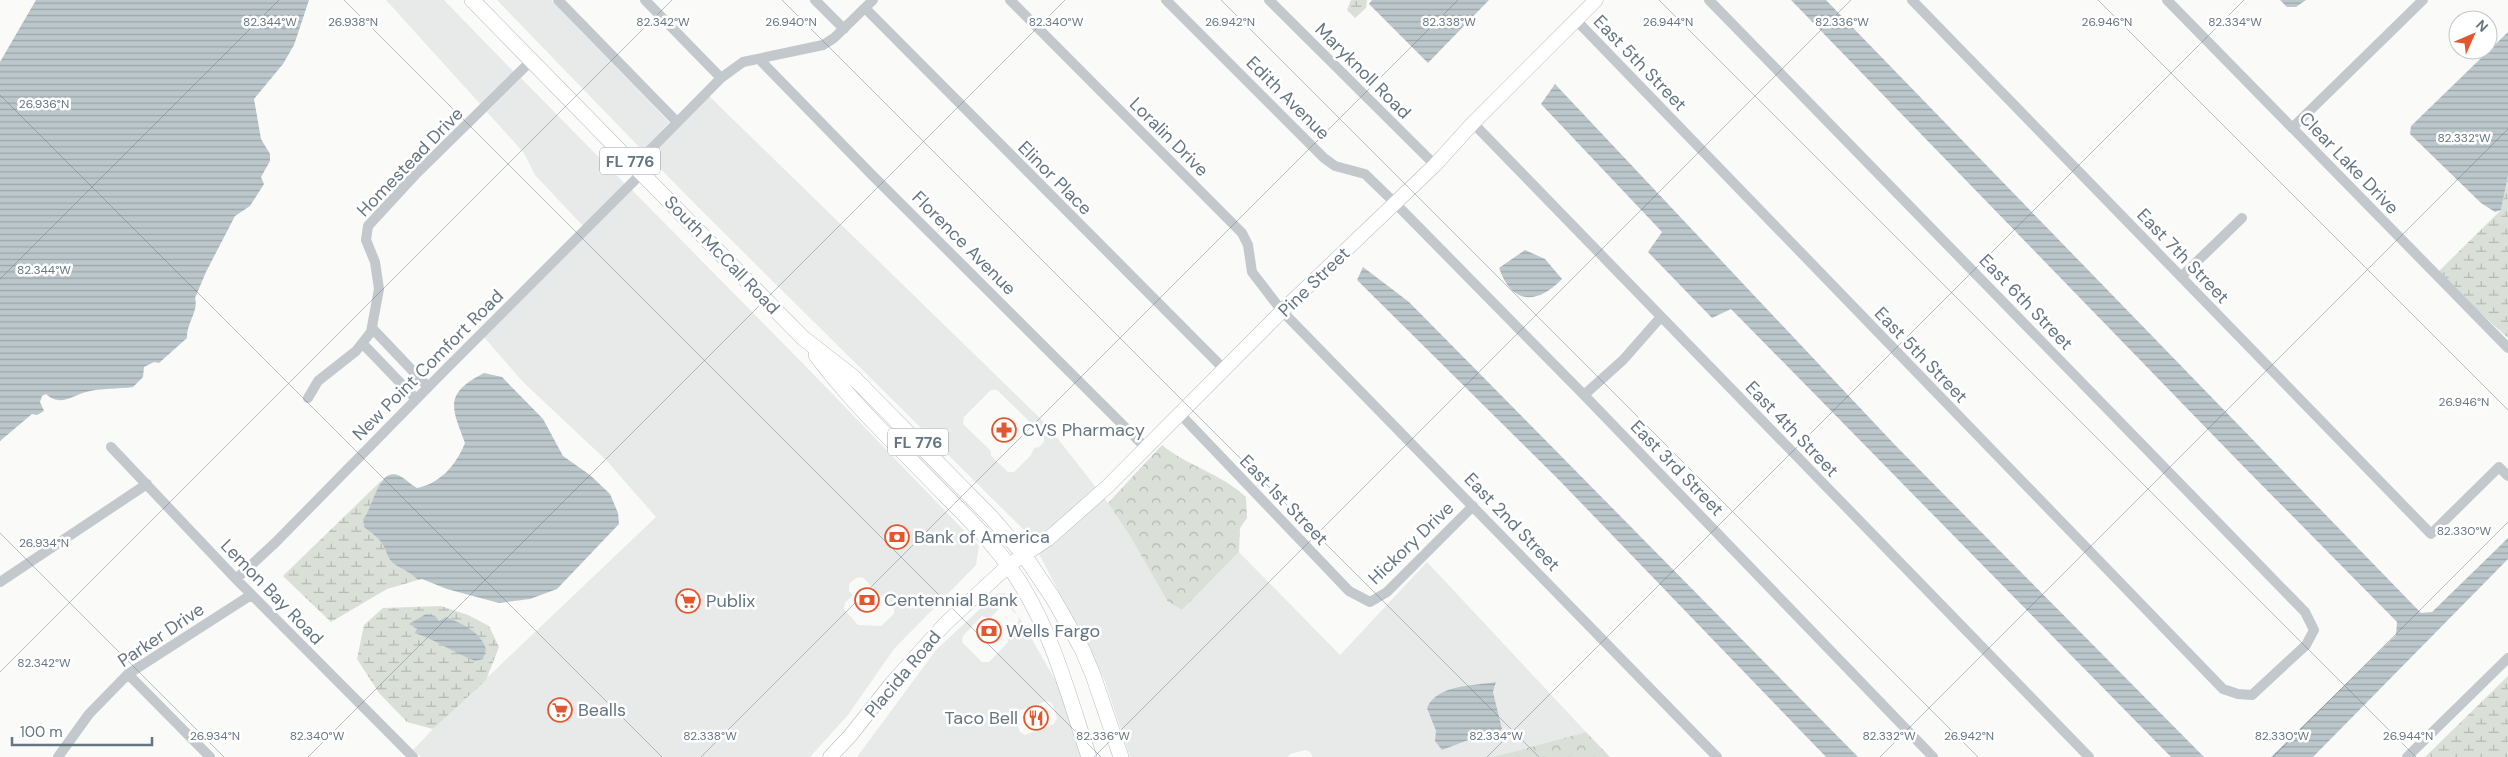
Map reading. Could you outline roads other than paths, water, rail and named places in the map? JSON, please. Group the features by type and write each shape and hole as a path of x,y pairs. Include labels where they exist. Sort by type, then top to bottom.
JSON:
{"main road":[{"name":"Pine Street","path":"1024,555 1079,514 1282,311 1435,166 1473,122 1596,0"},
{"name":"South McCall Road","path":"474,1 803,338 842,389 976,526 1009,566 1034,607 1058,659 1089,757"},
{"name":"South McCall Road","path":"803,338 852,376 991,517 1024,555 1053,598 1082,649 1093,675 1121,757"},
{"name":"Placida Road","path":"830,757 945,624 1009,566 1024,555"}],"street":[{"path":"558,0 676,121"},
{"path":"645,0 721,78"},
{"path":"815,0 844,29"},
{"path":"642,174 648,152 676,121 721,78 744,62 823,45 844,29 874,0"},
{"name":"Loralin Drive","path":"1010,0 1242,233 1248,245 1248,259 1252,272 1282,311"},
{"name":"Edith Avenue","path":"1166,0 1324,158 1335,166 1365,174 1396,204"},
{"name":"Maryknoll Road","path":"1269,0 1435,166"},
{"name":"East 6th Street","path":"1709,0 2305,612 2314,630 2306,645 2252,695"},
{"name":"East 7th Street","path":"1912,0 2431,534 2499,467 2508,476"},
{"name":"Clear Lake Drive","path":"2167,0 2508,348"},
{"path":"2292,128 2423,0"},
{"name":"Elinor Place","path":"865,8 1224,369"},
{"name":"East 5th Street","path":"1576,20 2224,689 2238,694 2252,695"},
{"name":"Florence Avenue","path":"760,60 879,182 1146,448"},
{"name":"Homestead Drive","path":"308,398 322,378 363,344 372,328 379,289 375,262 366,240 368,226 415,175 532,61"},
{"name":"East 4th Street","path":"1473,122 1660,318 2089,757"},
{"name":"New Point Comfort Road","path":"236,579 274,544 416,399 642,174"},
{"name":"East 3rd Street","path":"1396,204 1584,395 1933,757"},
{"path":"2181,277 2242,218"},
{"name":"East 2nd Street","path":"1282,311 1717,757"},
{"path":"1584,395 1623,360 1660,318"},
{"path":"372,328 428,387"},
{"path":"363,344 416,399"},
{"name":"East 1st Street","path":"1180,414 1349,591 1370,602"},
{"name":"Lemon Bay Road","path":"111,447 251,595 413,757"},
{"path":"0,582 147,484"},
{"name":"Hickory Drive","path":"1370,602 1387,592 1474,506"},
{"name":"Parker Drive","path":"58,757 89,714 128,674 251,595"},
{"path":"2407,757 2508,658"},
{"path":"128,674 210,757"}],"place":[{"name":"CVS Pharmacy","path":"1004,430"},
{"name":"Bank of America","path":"897,537"},
{"name":"Centennial Bank","path":"867,600"},
{"name":"Publix","path":"688,601"},
{"name":"Wells Fargo","path":"989,631"},
{"name":"Bealls","path":"560,710"},
{"name":"Taco Bell","path":"1036,718"}]}
